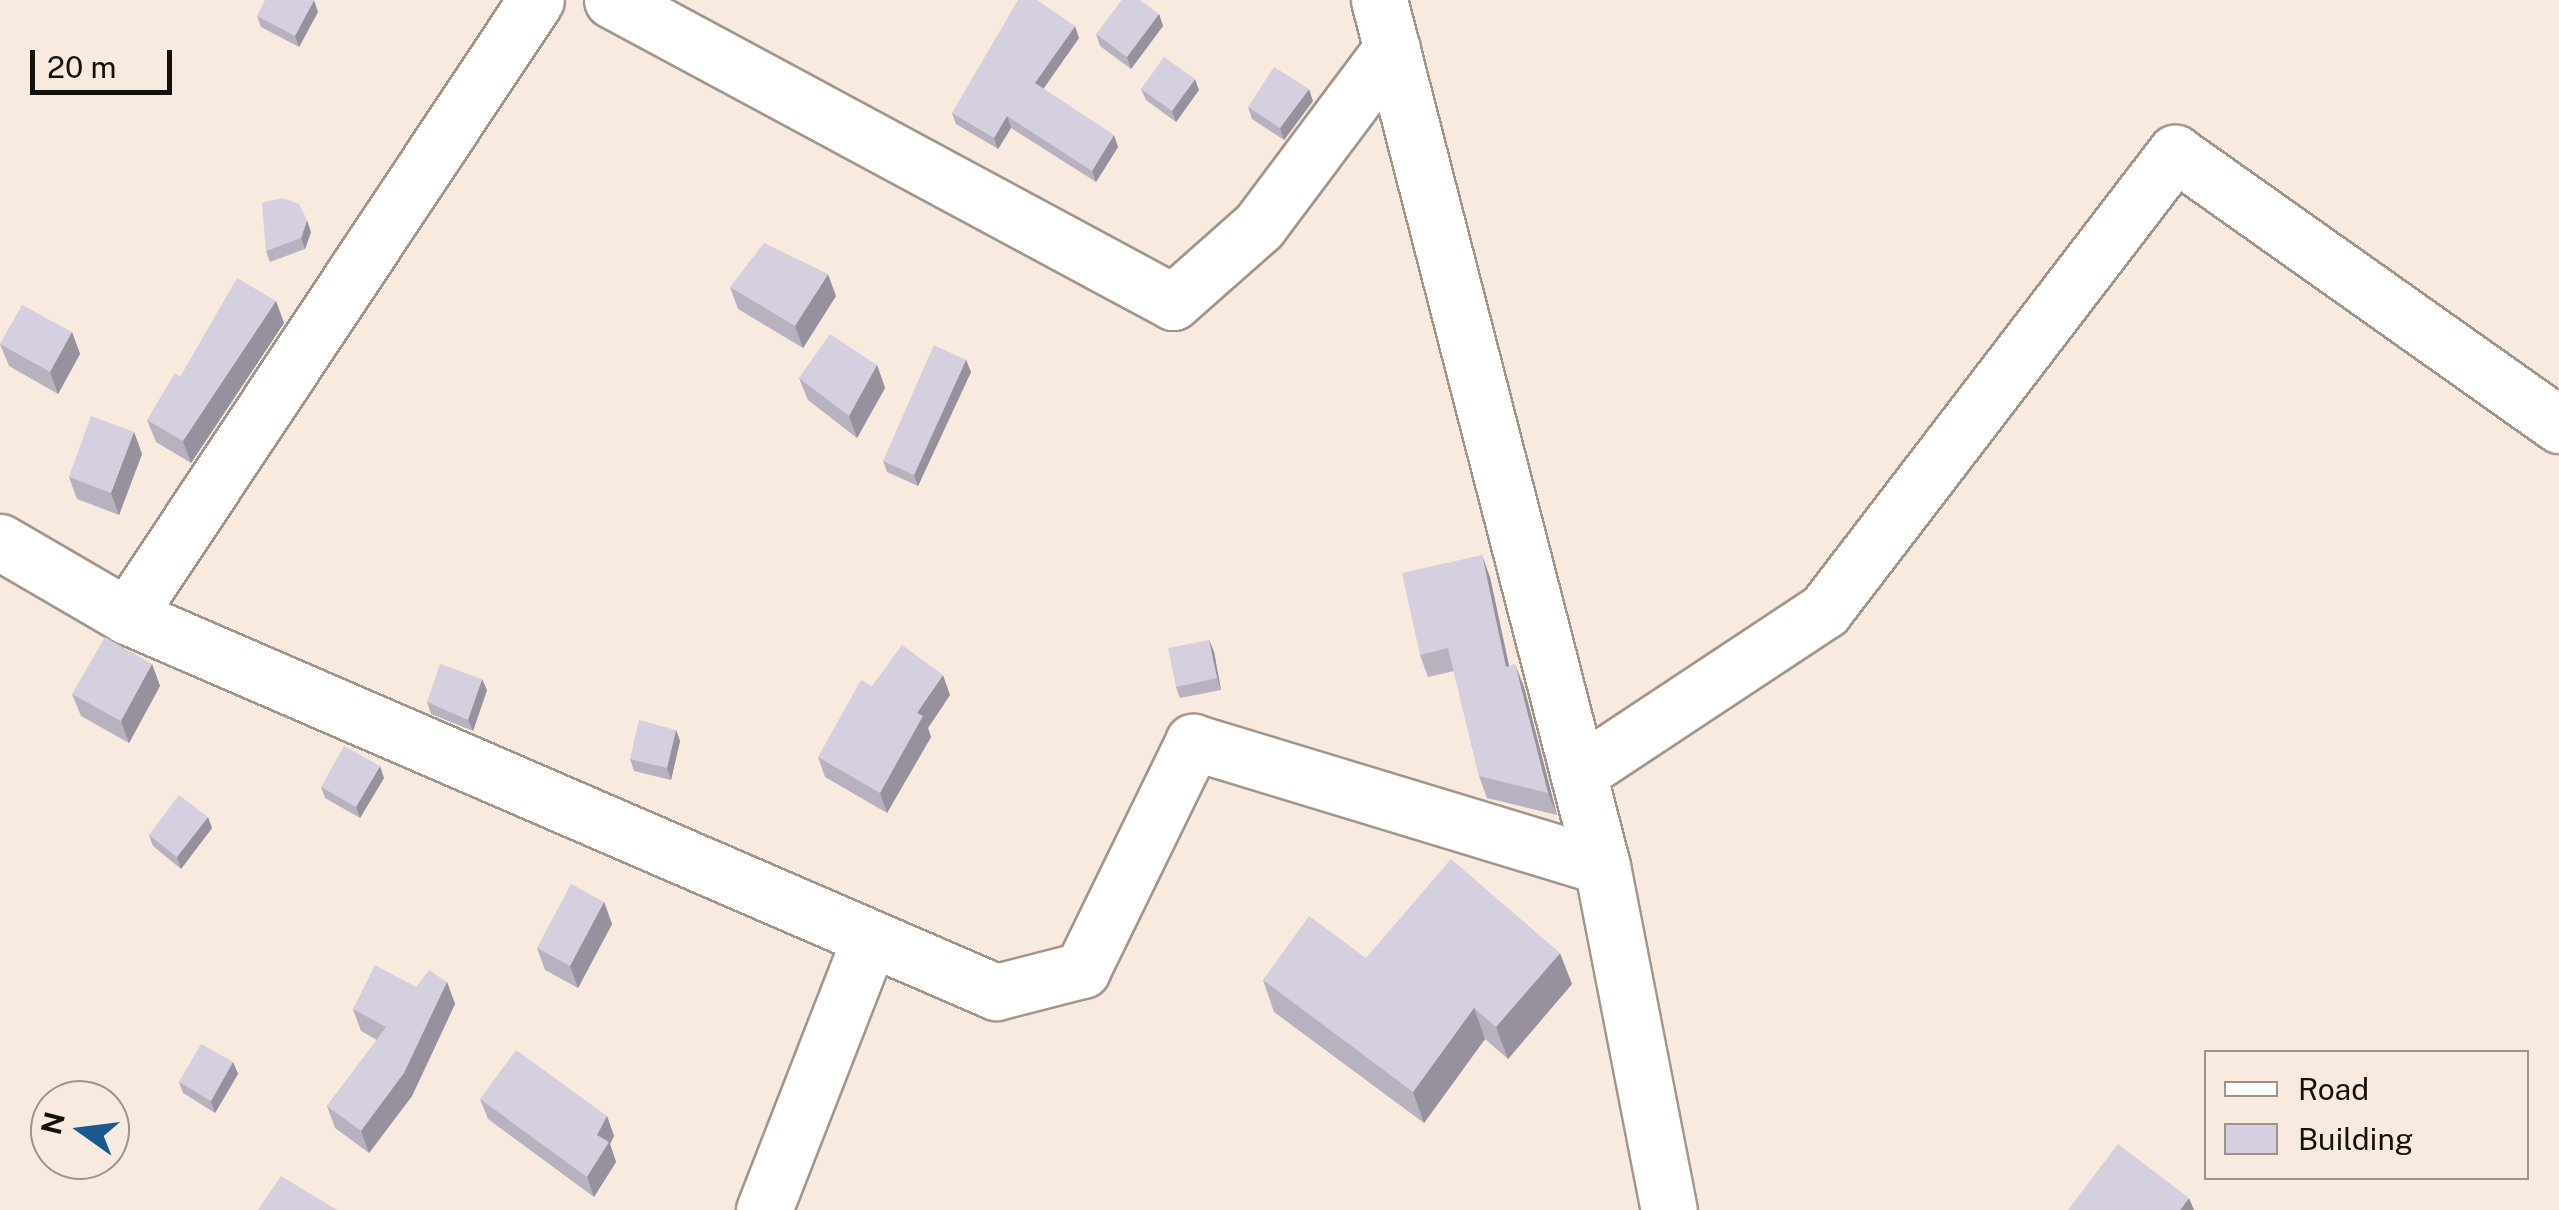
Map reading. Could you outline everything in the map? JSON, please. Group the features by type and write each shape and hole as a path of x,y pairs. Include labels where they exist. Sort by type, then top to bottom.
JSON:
{"street":[{"path":"128,616 536,0"},
{"path":"612,0 1173,302 1259,226 1386,24"},
{"path":"1386,24 1602,866 1670,1210"},
{"path":"1579,773 1825,610 2175,153 2559,425"},
{"path":"0,542 128,616 869,941 996,992 1082,970 1193,742 1602,866"},
{"path":"764,1210 869,941"}],"building":[{"path":"265,0 314,0 295,36 257,16"},
{"path":"1018,0 1037,0 1075,26 1035,83 1114,135 1092,171 1007,116 994,138 952,113"},
{"path":"1122,0 1140,0 1159,14 1127,57 1096,34"},
{"path":"1164,57 1195,79 1172,111 1141,89"},
{"path":"1274,67 1309,89 1280,128 1248,107"},
{"path":"282,198 299,204 307,220 301,238 266,251 262,203"},
{"path":"764,243 828,274 795,326 730,287"},
{"path":"237,278 276,301 183,441 147,420 175,373 180,377"},
{"path":"22,305 72,332 50,372 0,344"},
{"path":"830,334 877,365 849,416 799,378"},
{"path":"934,345 966,360 914,475 883,461"},
{"path":"91,416 134,432 111,493 69,477"},
{"path":"1482,555 1506,667 1515,664 1548,793 1479,776 1448,648 1420,655 1402,573"},
{"path":"105,637 152,664 121,721 72,694"},
{"path":"1209,640 1217,678 1176,687 1168,648"},
{"path":"902,645 943,675 917,713 923,716 880,793 818,757 861,680 872,686"},
{"path":"440,664 482,679 468,720 427,702"},
{"path":"639,720 676,730 667,768 630,759"},
{"path":"344,746 380,766 356,807 321,787"},
{"path":"179,795 208,817 177,857 149,835"},
{"path":"1451,859 1560,953 1496,1027 1474,1008 1413,1092 1263,980 1309,916 1366,958"},
{"path":"571,884 604,902 570,966 537,948"},
{"path":"375,965 416,987 429,970 447,982 404,1073 361,1131 327,1106 386,1027 353,1009"},
{"path":"201,1044 233,1062 211,1101 179,1082"},
{"path":"516,1050 607,1116 597,1135 609,1142 587,1177 480,1099"},
{"path":"2118,1144 2189,1198 2180,1210 2068,1210"},
{"path":"281,1176 337,1210 258,1210"}]}
